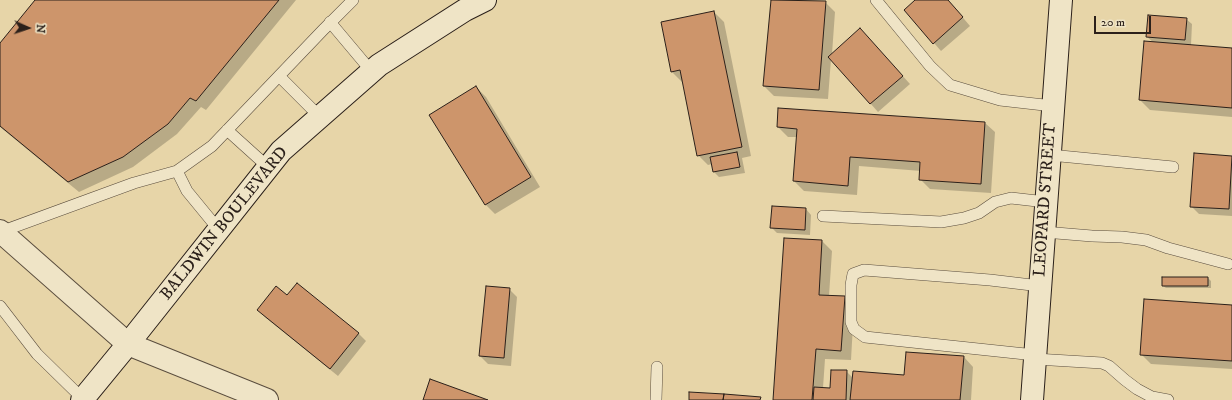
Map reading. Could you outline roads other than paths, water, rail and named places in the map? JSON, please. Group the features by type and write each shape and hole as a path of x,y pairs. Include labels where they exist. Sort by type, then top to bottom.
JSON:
{"main road":[{"name":"BALDWIN BOULEVARD","path":"82,399 128,344 281,151 379,65 466,10 485,0"},
{"name":"LEOPARD STREET","path":"1032,400 1061,0"},
{"path":"0,232 128,344 267,400"}],"lane":[{"path":"0,232 134,183 176,172 212,146 330,22 353,0"},
{"path":"876,0 930,66 950,85 1000,100 1053,106"},
{"path":"330,22 372,72"},
{"path":"279,76 320,117"},
{"path":"227,130 268,167"},
{"path":"1050,155 1173,167"},
{"path":"176,172 187,191 219,230"},
{"path":"823,216 941,222 964,218 979,213 995,202 1010,198 1046,202"},
{"path":"1044,232 1146,240 1168,248 1228,264"},
{"path":"1040,286 990,280 864,270 853,274 851,285 851,322 854,329 865,337 1035,357 1102,363 1109,366 1137,389 1152,396 1168,400"},
{"path":"0,306 37,354 82,399"},
{"path":"656,400 657,367"}]}
